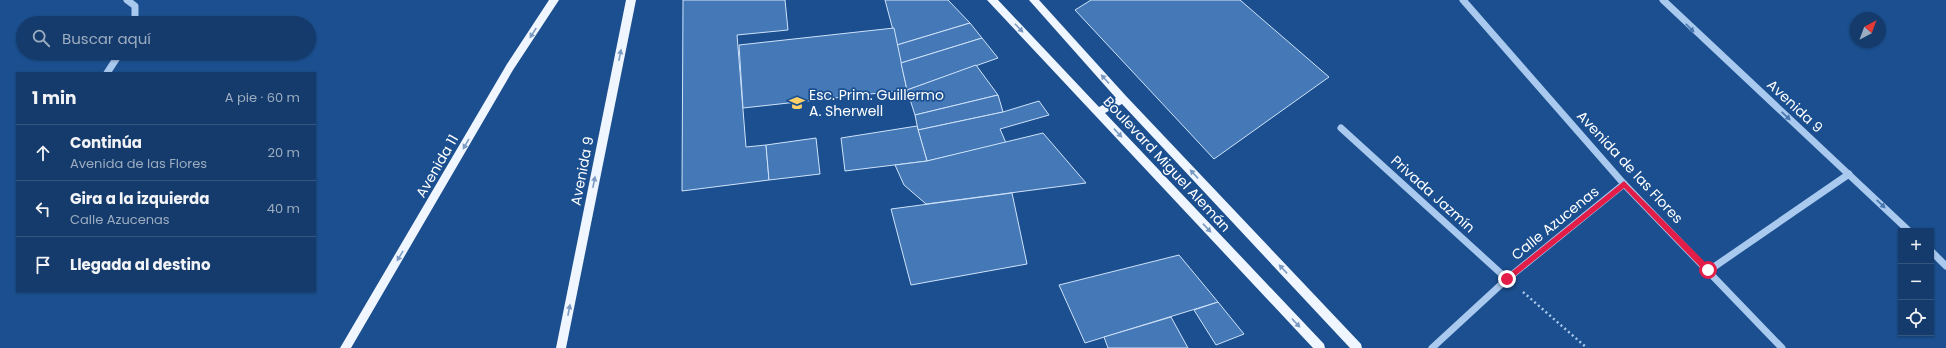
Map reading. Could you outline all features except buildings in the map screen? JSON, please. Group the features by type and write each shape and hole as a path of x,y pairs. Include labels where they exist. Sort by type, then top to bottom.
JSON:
{"main road":[{"name":"Avenida 11","path":"345,348 510,68 554,0"},
{"name":"Avenida 9","path":"561,348 631,0"},
{"name":"Boulevard Miguel Alemán","path":"992,0 1320,348"},
{"name":"Boulevard Miguel Alemán","path":"1034,0 1123,99 1357,348"},
{"path":"1099,112 1123,99"}],"street":[{"path":"127,0 135,6 135,16"},
{"name":"Avenida de las Flores","path":"1463,0 1624,184 1782,348"},
{"name":"Avenida 9","path":"1663,0 1692,30 1906,228"},
{"path":"108,72 115,60"},
{"name":"Privada Jazmín","path":"1341,128 1507,279"},
{"path":"1708,270 1849,174"},
{"name":"Calle Azucenas","path":"1432,348 1507,279 1624,184"},
{"path":"1934,254 1946,266"}],"path":[{"path":"1507,279 1587,348"}],"place":[{"name":"Esc. Prim. Guillermo A. Sherwell","path":"797,103"}],"route":[{"path":"1507,279 1624,184 1708,270"}]}
